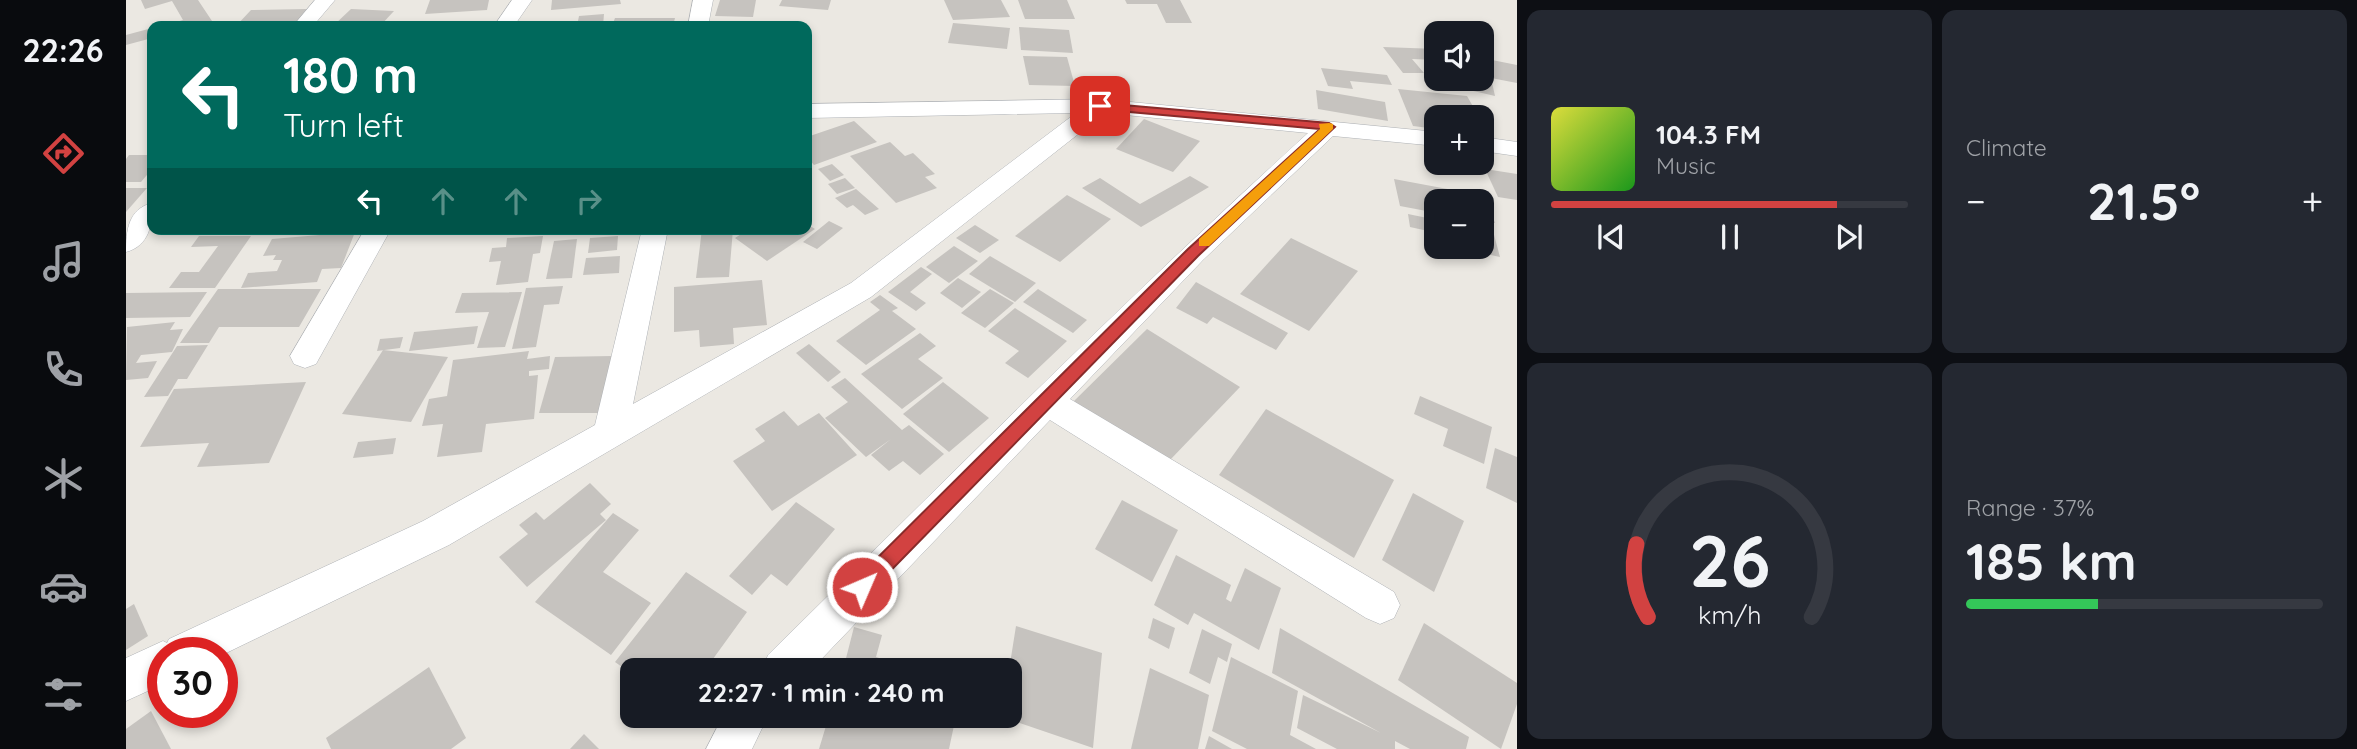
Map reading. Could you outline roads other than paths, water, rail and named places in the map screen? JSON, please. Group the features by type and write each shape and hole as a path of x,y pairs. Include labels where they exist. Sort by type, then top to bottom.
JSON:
{"street":[{"path":"307,21 325,0"},
{"path":"507,21 522,0"},
{"path":"699,21 703,0"},
{"path":"812,111 1100,106 1424,138"},
{"path":"217,637 436,533 861,290 1100,106"},
{"path":"795,658 1193,253 1329,127"},
{"path":"1494,146 1517,149"},
{"path":"126,243 147,217"},
{"path":"305,356 375,235"},
{"path":"610,434 654,235"},
{"path":"1046,401 1380,605"},
{"path":"126,680 147,670"},
{"path":"727,749 740,728"}]}
